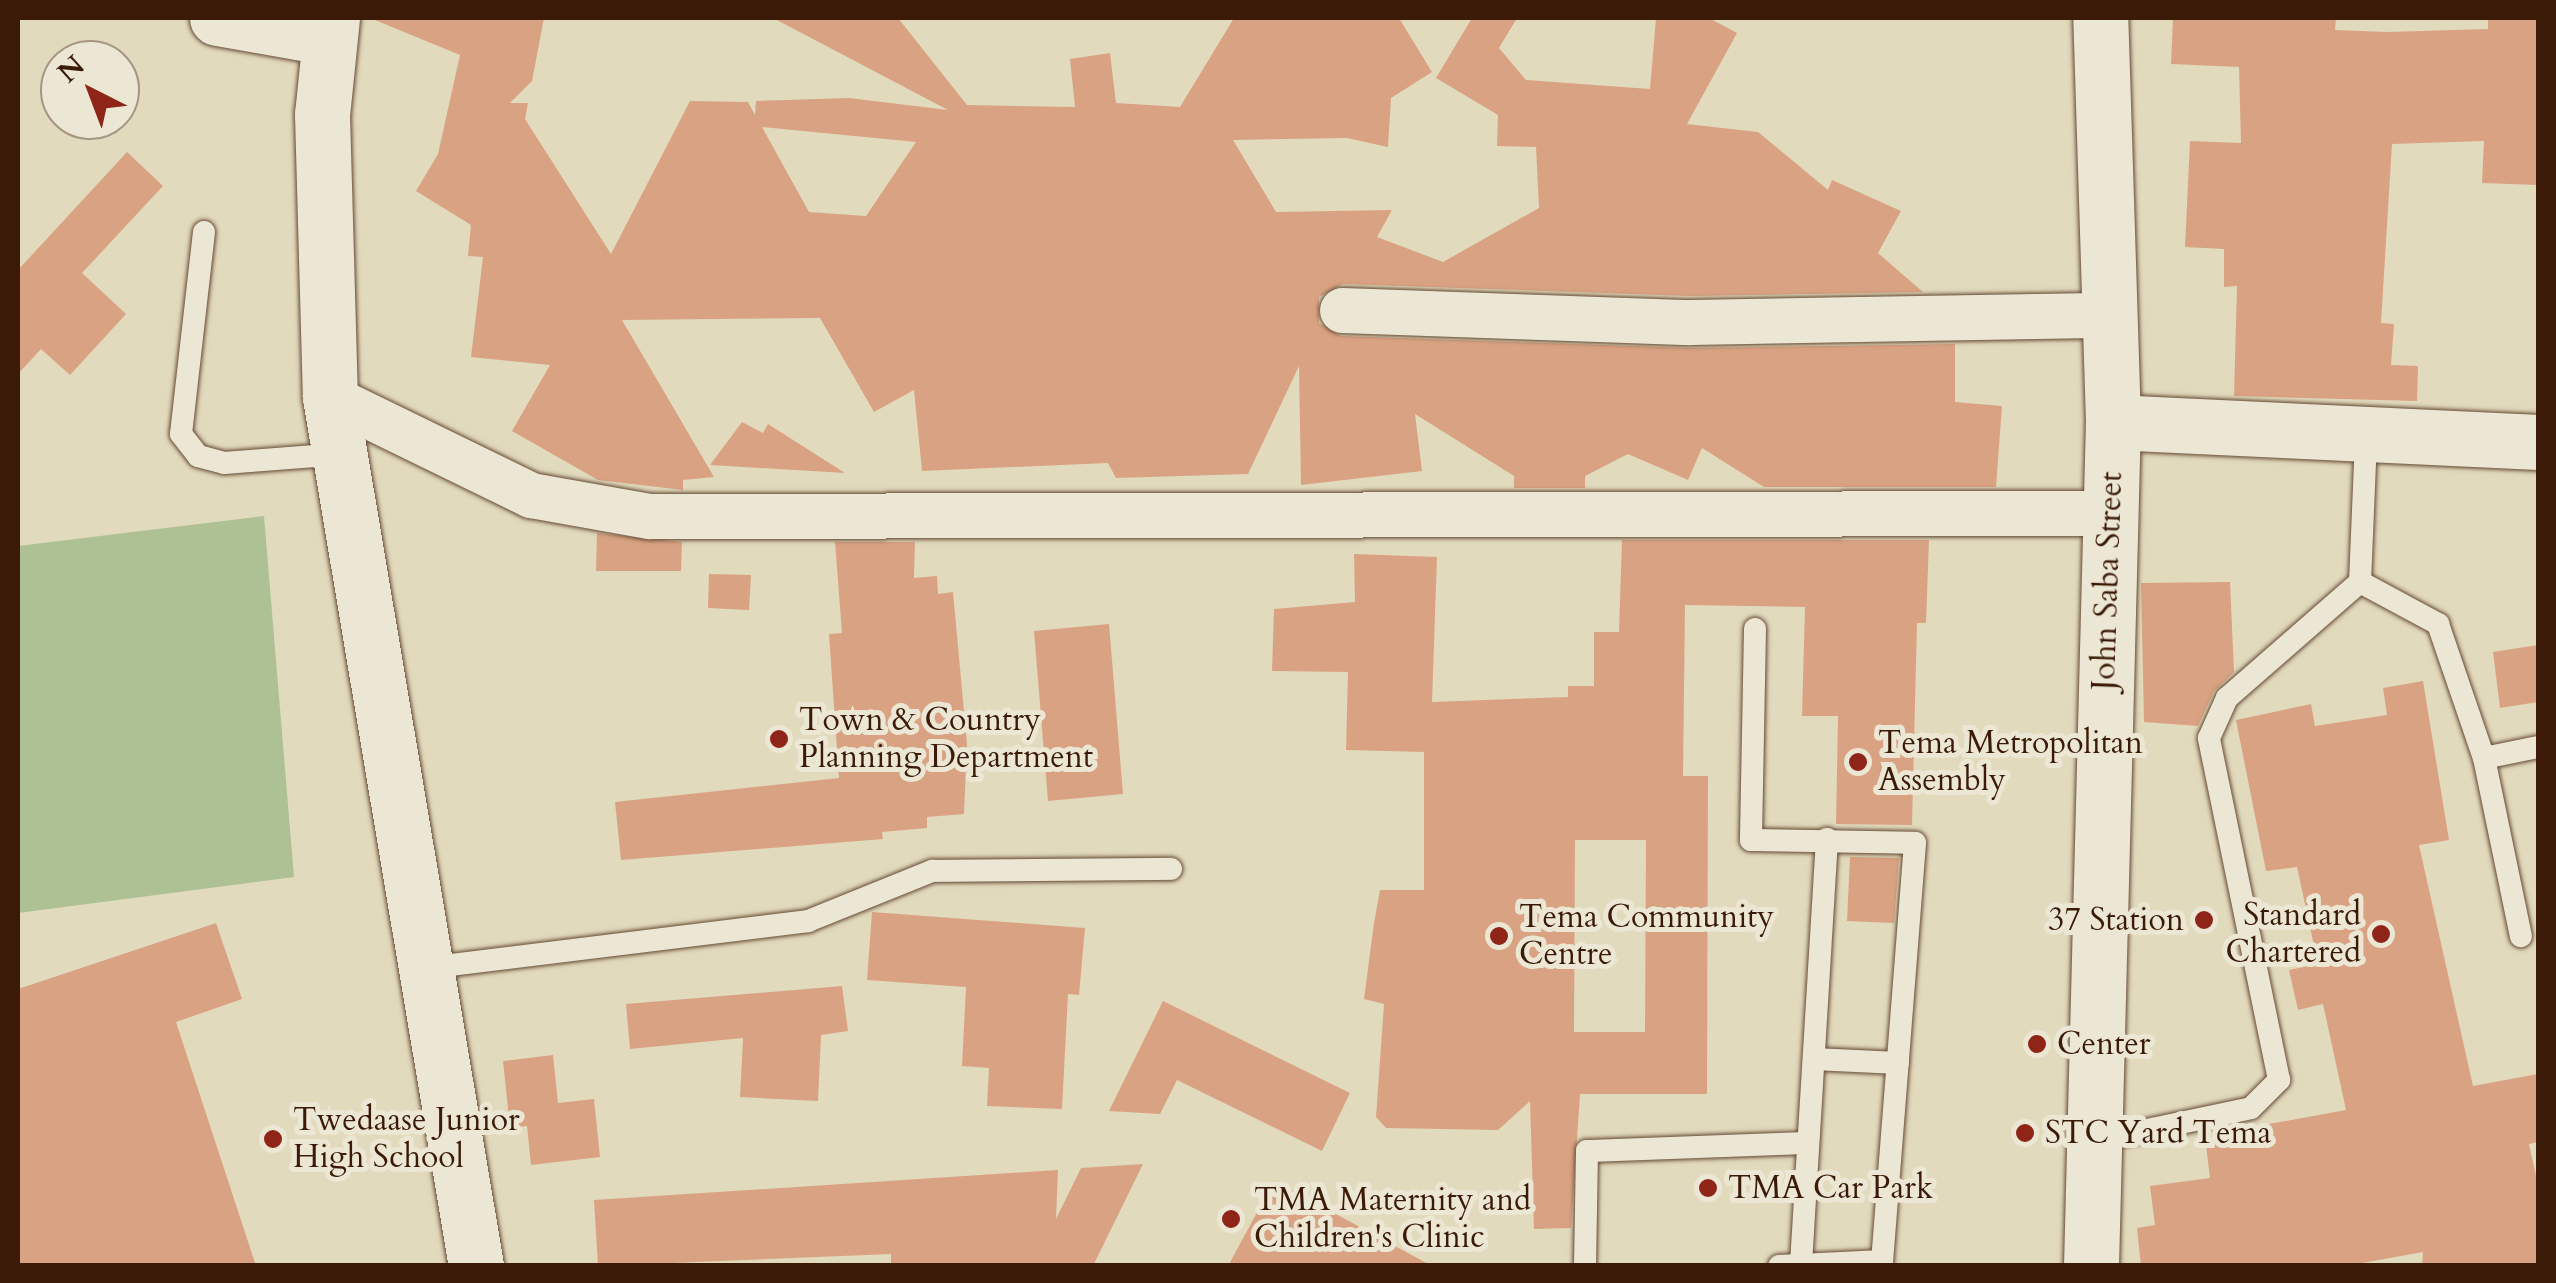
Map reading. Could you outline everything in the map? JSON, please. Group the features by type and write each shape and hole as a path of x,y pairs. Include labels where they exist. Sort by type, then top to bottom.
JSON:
{"street":[{"path":"217,18 329,27 330,397 476,1266"},
{"name":"John Saba Street","path":"2090,1266 2113,422 2100,18"},
{"path":"1342,310 1690,322 2110,315"},
{"path":"330,397 531,494 649,516 2110,513"},
{"path":"2113,422 2366,438 2538,442"}],"lane":[{"path":"204,232 181,434 198,456 224,463 342,454"},
{"path":"2092,1142 2251,1108 2279,1080 2209,738 2227,698 2250,674 2360,582 2366,438"},
{"path":"2360,582 2438,624 2484,758 2520,936"},
{"path":"1755,630 1752,840 1827,839 1915,842 1882,1260 1790,1265 1808,1143 1827,839"},
{"path":"2484,758 2538,747"},
{"path":"426,968 808,921 932,871 1171,869"},
{"path":"1814,1059 1898,1064"},
{"path":"1585,1266 1587,1151 1808,1143"}],"green space":[{"path":"264,516 294,877 18,913 18,546"}],"building":[{"path":"370,18 544,18 532,81 510,103 528,103 525,119 611,254 690,101 748,102 755,115 756,101 849,98 948,110 773,18 898,18 967,105 1075,107 1070,59 1110,53 1116,103 1180,107 1234,18 1399,18 1432,72 1391,98 1388,147 1347,138 1233,140 1276,212 1392,210 1377,237 1443,262 1539,208 1536,147 1497,146 1498,115 1436,78 1472,18 1517,18 1499,48 1526,80 1650,89 1656,18 1709,18 1737,33 1687,124 1758,132 1828,190 1832,180 1901,211 1878,253 1923,292 1690,296 1343,284 1319,297 1319,323 1341,336 1689,348 1955,344 1955,402 2002,406 1996,487 1764,487 1702,448 1688,480 1628,454 1585,476 1585,488 1514,488 1514,476 1415,414 1422,471 1301,485 1299,366 1248,474 1116,478 1108,463 922,471 914,390 874,412 820,318 622,320 714,477 683,480 683,490 598,480 512,431 550,365 471,357 483,257 468,256 471,225 416,191 438,154 460,55","holes":["762,127 916,142 866,216 809,212"]},
{"path":"2173,18 2336,18 2335,30 2387,32 2488,29 2488,18 2538,18 2538,185 2482,183 2484,141 2392,144 2381,323 2394,324 2391,365 2418,366 2417,401 2234,396 2237,286 2224,287 2224,249 2185,247 2190,141 2241,143 2239,67 2171,64"},
{"path":"127,152 163,186 82,273 126,314 70,375 41,349 18,374 18,270"},
{"path":"742,422 763,433 768,424 845,473 710,465"},
{"path":"597,533 682,542 681,571 596,571"},
{"path":"1622,540 1929,540 1926,623 1917,623 1912,825 1836,824 1838,716 1802,716 1805,607 1685,605 1683,776 1708,776 1707,1094 1580,1094 1571,1228 1534,1229 1530,1101 1498,1130 1386,1128 1376,1117 1384,1004 1364,999 1380,890 1424,890 1424,752 1346,750 1348,672 1272,671 1274,609 1355,602 1354,554 1437,557 1432,702 1568,697 1568,686 1594,686 1594,632 1619,632","holes":["1575,840 1646,840 1645,1032 1574,1032"]},
{"path":"835,542 915,542 914,578 937,576 938,594 953,592 967,744 964,814 927,817 927,828 882,832 883,839 621,860 615,802 839,778 829,634 842,633"},
{"path":"709,574 751,575 749,610 708,608"},
{"path":"2230,582 2234,672 2214,691 2198,726 2144,722 2141,583"},
{"path":"1109,624 1123,794 1048,801 1034,631"},
{"path":"2538,645 2538,702 2500,708 2493,652"},
{"path":"2423,681 2449,840 2419,845 2473,1086 2538,1074 2538,1142 2529,1144 2538,1185 2538,1266 2422,1266 2423,1252 2346,1266 2141,1266 2137,1228 2155,1225 2150,1186 2210,1178 2206,1145 2260,1141 2258,1126 2346,1110 2323,1004 2298,1010 2289,970 2318,964 2297,867 2266,871 2236,720 2311,704 2315,726 2387,715 2383,688"},
{"path":"1850,857 1899,858 1894,923 1847,921"},
{"path":"872,912 1085,928 1079,995 1068,994 1062,1109 987,1106 989,1068 962,1066 966,987 867,980"},
{"path":"216,923 242,999 176,1022 256,1266 18,1266 18,989"},
{"path":"842,986 848,1031 821,1035 818,1101 740,1097 743,1038 630,1049 626,1004"},
{"path":"1163,1001 1350,1093 1322,1151 1177,1080 1160,1114 1109,1111"},
{"path":"553,1055 558,1103 594,1099 600,1157 531,1165 527,1126 510,1128 503,1061"},
{"path":"1143,1164 1093,1266 891,1266 891,1254 598,1266 594,1200 1058,1170 1056,1219 1081,1168"},
{"path":"1274,1181 1358,1226 1432,1266 1228,1266"}],"place":[{"name":"Town & Country Planning Department","path":"779,739"},
{"name":"Tema Metropolitan Assembly","path":"1858,762"},
{"name":"37 Station","path":"2204,920"},
{"name":"Standard Chartered","path":"2381,934"},
{"name":"Tema Community Centre","path":"1499,936"},
{"name":"Center","path":"2037,1044"},
{"name":"STC Yard Tema","path":"2025,1133"},
{"name":"Twedaase Junior High School","path":"273,1139"},
{"name":"TMA Car Park","path":"1708,1188"},
{"name":"TMA Maternity and Children's Clinic","path":"1231,1219"}]}
